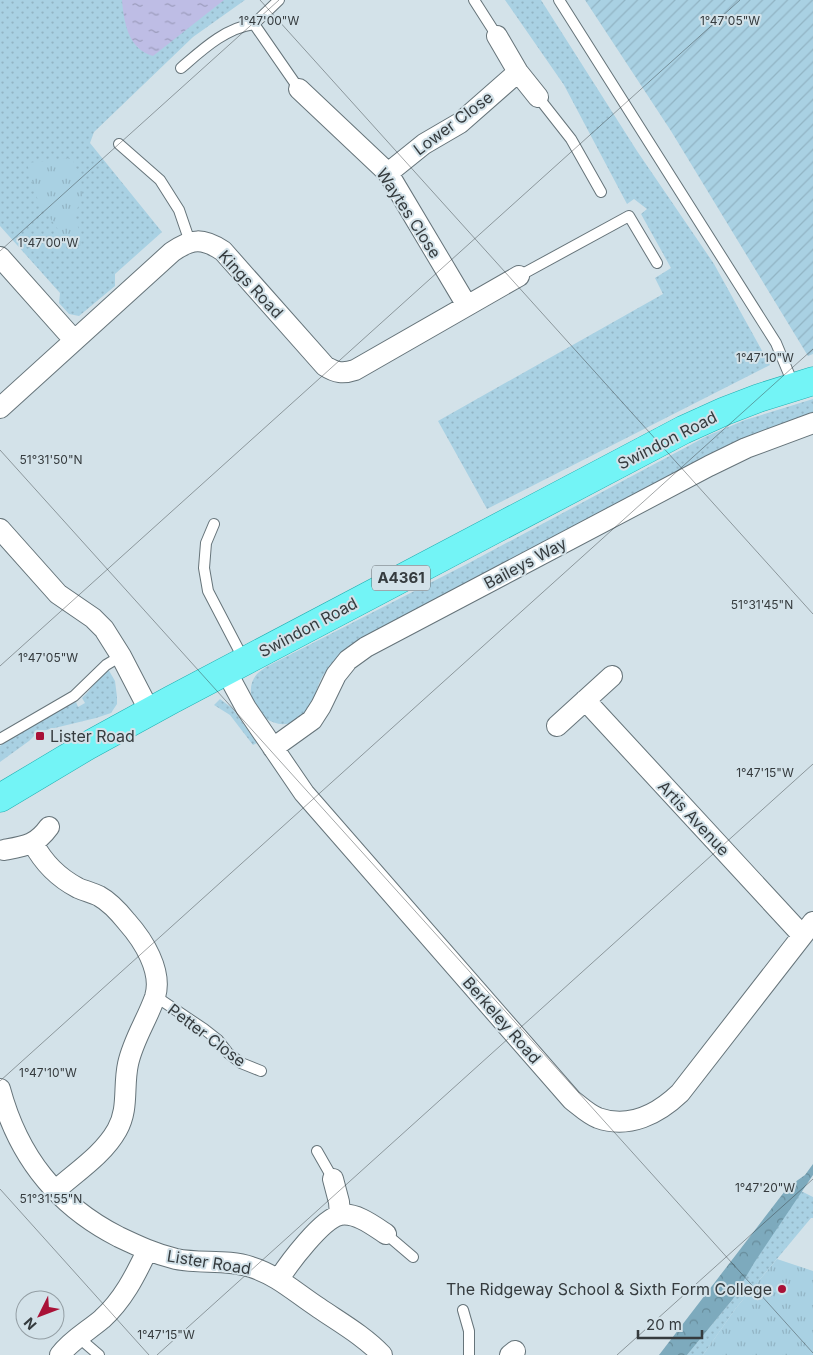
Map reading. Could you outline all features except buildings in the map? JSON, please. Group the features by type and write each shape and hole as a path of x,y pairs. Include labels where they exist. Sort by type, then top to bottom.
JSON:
{"main road":[{"name":"Swindon Road","path":"0,798 87,746 235,666 683,430 725,411 804,384"}],"street":[{"path":"497,36 518,72 538,97"},
{"name":"Lower Close","path":"388,173 424,144 460,123 518,72"},
{"name":"Waytes Close","path":"299,89 388,173 466,304"},
{"name":"Kings Road","path":"190,242 201,241 210,243 223,251 325,366 334,372 346,373 355,370 466,304 518,276"},
{"path":"0,408 172,252 190,242"},
{"path":"0,257 74,340"},
{"name":"Baileys Way","path":"273,748 312,720 321,706 336,674 348,660 366,648 709,466 746,448 813,423"},
{"path":"1,532 58,594 93,618 104,628 150,712"},
{"name":"Berkeley Road","path":"235,666 234,689 304,793 566,1093 584,1110 598,1118 624,1122 634,1120 652,1114 670,1102 680,1093 808,929"},
{"path":"557,726 612,676"},
{"name":"Artis Avenue","path":"585,700 808,929"},
{"path":"2,850 34,843 41,838 49,827"},
{"name":"Petter Close","path":"34,843 38,852 53,869 70,882 111,904 135,932 143,943 152,965 156,986 155,996 128,1064 124,1117 110,1141 55,1191"},
{"name":"Lister Road","path":"0,1089 11,1123 22,1148 35,1167 66,1202 90,1220 147,1251 178,1259 243,1265 279,1278 318,1308 355,1331 382,1355"},
{"path":"333,1179 340,1215"},
{"path":"279,1278 310,1238 328,1222 340,1215 364,1220 386,1234"},
{"path":"60,1355 119,1302 132,1282 147,1251"}],"lane":[{"path":"181,68 207,45 240,26 254,24 279,0"},
{"path":"474,0 497,36"},
{"path":"560,0 776,343 804,384"},
{"path":"254,24 299,89"},
{"path":"538,97 571,139 601,192"},
{"path":"119,144 160,180 179,210 190,242"},
{"path":"518,276 630,216 657,263"},
{"path":"214,524 206,543 204,568 208,591 235,666"},
{"path":"0,739 74,696 106,665 121,656"},
{"name":"Petter Close","path":"155,996 204,1029 241,1063 261,1071"},
{"path":"317,1151 333,1179"},
{"path":"386,1234 413,1257"},
{"path":"463,1310 469,1332 469,1355"},
{"path":"78,1337 99,1355"}],"green space":[{"path":"0,0 245,0 193,37 94,132 90,143 162,232 115,274 115,286 79,316 69,314 59,303 60,293 0,226"},
{"path":"505,0 541,0 637,151 714,264 770,365 487,509 438,421 663,294 655,278 671,268 641,214 647,209 634,199 627,204 564,85"},
{"path":"585,0 813,0 813,354 808,356 671,131"},
{"path":"72,158 81,180 82,196 75,215 81,239 80,247 71,248 38,201 27,163"},
{"path":"813,399 813,416 338,659 322,677 308,711 292,723 281,724 270,721 254,705 251,694 252,684 257,674 266,667 469,563 707,436 745,420"},
{"path":"108,669 115,681 117,697 117,704 111,713 38,732 0,762 0,746 8,739 46,716 76,702 78,707 85,703 82,698"},
{"path":"220,699 232,708 257,743 253,745 230,715 214,705"},
{"path":"813,1164 813,1175 754,1263 733,1299 687,1355 659,1355 788,1187 805,1175"},
{"path":"801,1191 813,1197 813,1218 811,1218 736,1308 703,1355 687,1355 733,1299 753,1263"},
{"name":"The Ridgeway School & Sixth Form College","path":"777,1259 813,1271 813,1355 703,1355 736,1308"}],"water":[{"path":"122,0 224,0 153,56 138,48 129,34"}],"place":[{"name":"Lister Road","path":"40,736"},
{"name":"The Ridgeway School & Sixth Form College","path":"782,1289"}]}
